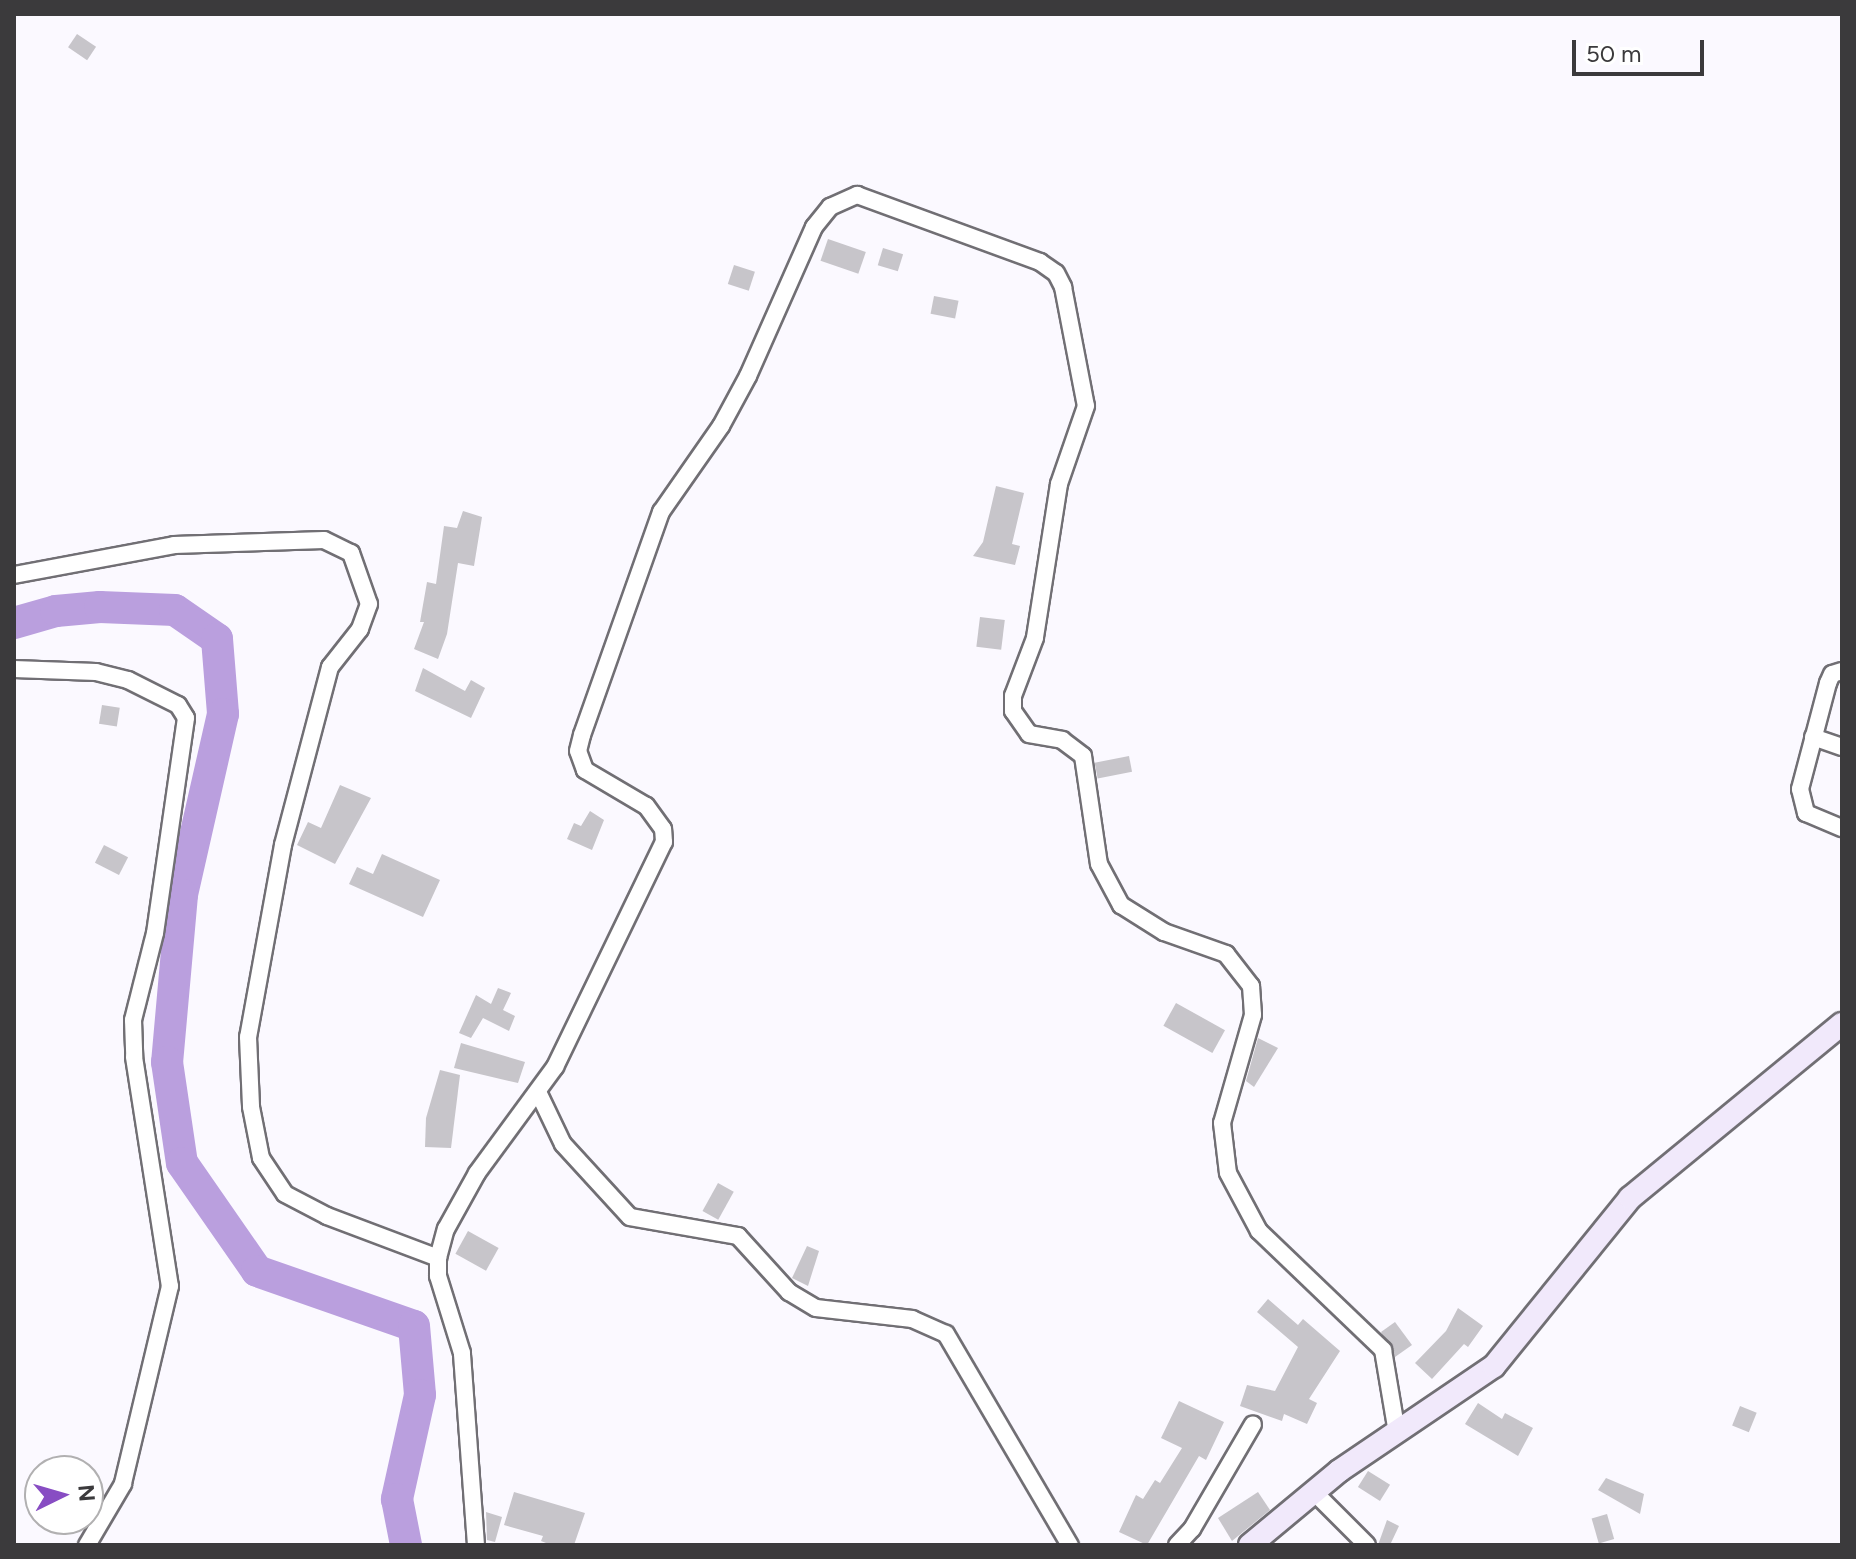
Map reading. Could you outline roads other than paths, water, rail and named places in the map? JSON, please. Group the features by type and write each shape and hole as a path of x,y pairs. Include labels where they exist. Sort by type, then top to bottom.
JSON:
{"street":[{"path":"476,1545 462,1353 438,1276 438,1258 446,1229 477,1173 539,1094 664,842 663,829 646,806 585,770 578,751 582,735 648,540 748,376 814,227 830,207 857,195 1029,257 1050,267 1063,287 1086,406 1059,484 1035,638 1013,696 1013,711 1029,734 1062,740 1083,756 1099,864 1121,905 1164,932 1226,954 1251,986 1253,1015 1222,1123 1228,1173 1259,1231 1383,1350 1397,1433"},
{"path":"14,575 174,545 324,540 351,553 369,604 360,629 330,667 283,845 248,1037 251,1107 261,1158 285,1194 327,1216 438,1258"},
{"path":"14,669 96,672 128,680 178,705 186,718 155,933 133,1020 134,1057 170,1286 123,1484 87,1545"},
{"path":"1842,671 1832,674 1802,775 1802,807 1819,821 1842,828"},
{"path":"1813,737 1842,747"},
{"path":"1250,1545 1313,1491 1494,1366 1630,1198 1842,1024"},
{"path":"539,1094 563,1144 630,1217 738,1236 789,1292 816,1308 912,1319 946,1334 1070,1545"},
{"path":"1177,1545 1192,1529 1253,1424"},
{"path":"1313,1491 1367,1545"}],"waterway":[{"path":"14,623 56,611 100,607 175,610 217,639 223,714 182,895 167,1062 182,1163 257,1271 414,1326 420,1395 397,1499 406,1545"}]}
